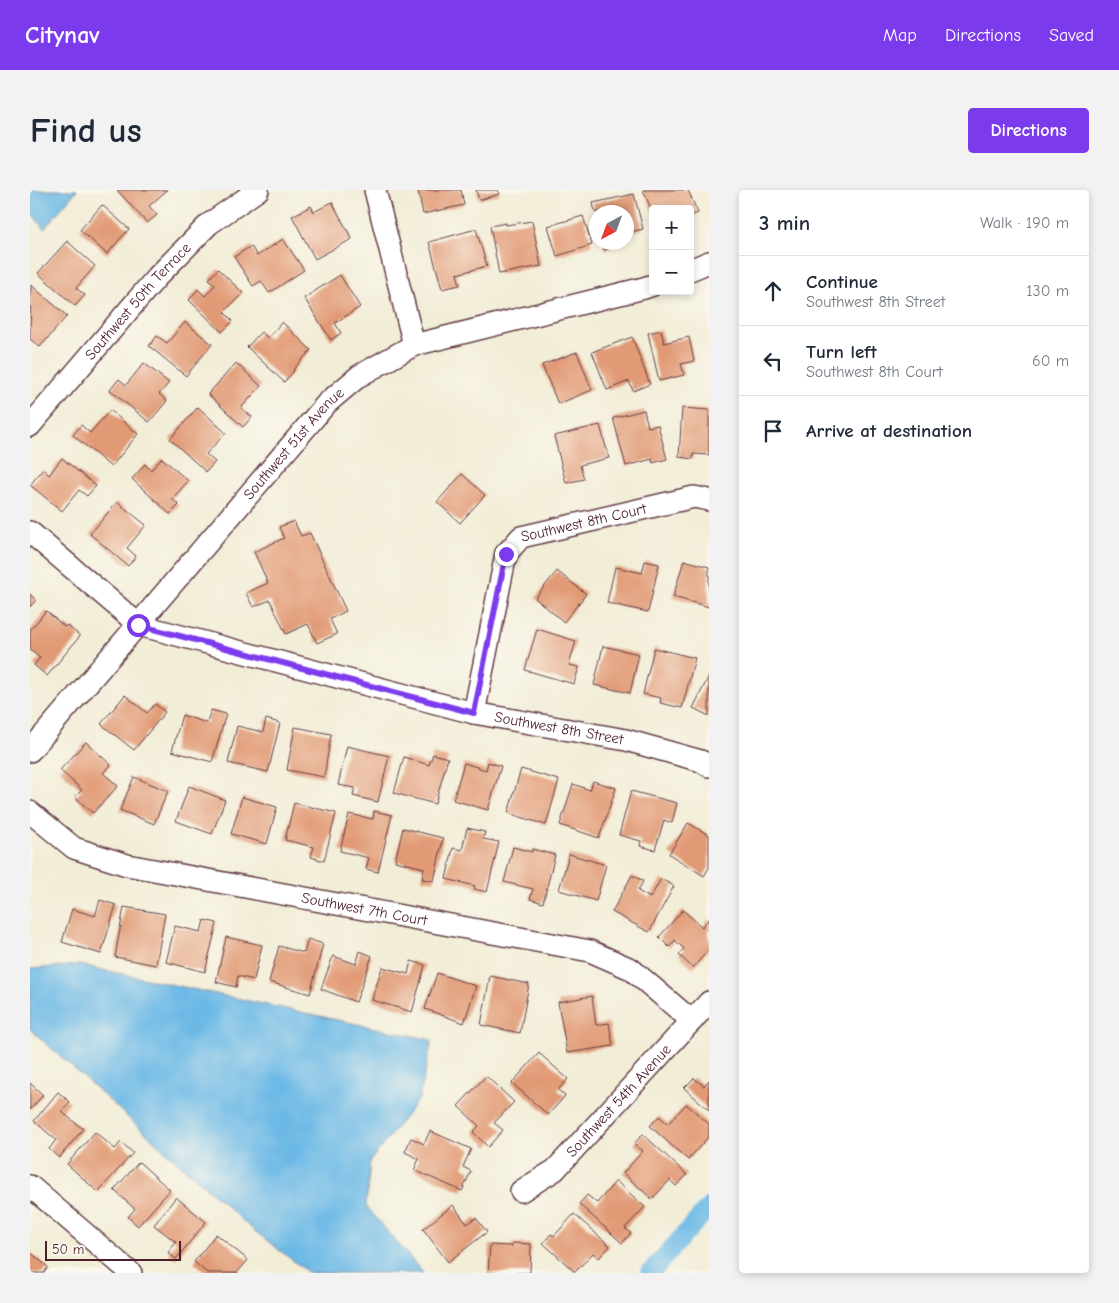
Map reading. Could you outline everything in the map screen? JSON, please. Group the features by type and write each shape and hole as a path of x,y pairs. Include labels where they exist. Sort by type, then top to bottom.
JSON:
{"street":[{"name":"Southwest 50th Terrace","path":"30,426 156,278 209,224 258,190"},
{"path":"375,190 414,344"},
{"path":"694,268 709,262"},
{"name":"Southwest 51st Avenue","path":"30,751 327,403 359,376 414,344 649,286"},
{"name":"Southwest 8th Court","path":"474,713 506,554 521,537 694,497 709,500"},
{"name":"Southwest 8th Street","path":"30,532 138,625 474,713 626,740 700,761 709,766"},
{"name":"Southwest 7th Court","path":"30,812 74,848 127,865 590,951 631,969 692,1021"},
{"name":"Southwest 54th Avenue","path":"521,1191 555,1170 709,1002"},
{"path":"30,1186 131,1273"}],"water":[{"path":"30,190 77,190 44,229 30,211"},
{"path":"80,965 432,1040 419,1099 370,1161 366,1206 423,1273 309,1273 252,1229 30,1029 30,969"}],"building":[{"path":"117,190 167,190 149,206 157,215 147,223"},
{"path":"418,190 461,190 464,205 423,214"},
{"path":"476,190 498,190 500,194 479,200"},
{"path":"643,190 688,190 698,213 694,214 694,205 650,205"},
{"path":"634,194 643,229 634,231 634,205 593,205 593,203"},
{"path":"332,202 352,239 315,259 292,216 311,206 314,212"},
{"path":"102,205 129,229 107,254 80,230"},
{"path":"583,216 589,235 589,246 557,256 548,226"},
{"path":"532,221 541,266 499,274 490,226"},
{"path":"476,229 487,266 457,274 460,285 442,289 429,242"},
{"path":"283,239 304,270 269,293 261,281 253,286 234,257 251,246 257,256"},
{"path":"67,241 95,266 76,288 85,295 75,306 38,273"},
{"path":"218,269 243,293 224,312 233,321 222,332 189,300 198,289 205,296 215,285 209,279"},
{"path":"340,275 360,307 335,323 341,333 331,340 304,298"},
{"path":"31,285 67,316 40,347 30,339"},
{"path":"185,322 212,344 186,376 149,346 157,336 167,343"},
{"path":"282,322 311,350 284,382 247,347 261,332 268,338"},
{"path":"661,330 664,343 689,337 694,361 681,364 684,375 659,381 648,333"},
{"path":"632,337 650,384 633,391 629,381 607,390 592,352"},
{"path":"577,352 592,390 558,404 542,365"},
{"path":"144,363 169,383 159,394 167,401 149,422 110,390 119,379 126,385"},
{"path":"236,363 261,386 241,408 252,417 243,427 208,394"},
{"path":"198,407 226,433 206,454 215,462 206,472 170,439"},
{"path":"682,408 709,410 709,455 693,454 693,459 679,457"},
{"path":"110,410 138,434 111,467 73,435 81,425 90,433"},
{"path":"644,410 648,427 658,425 667,459 653,463 652,459 626,466 613,418"},
{"path":"600,425 609,458 580,465 584,479 566,483 554,436"},
{"path":"62,458 96,486 87,496 79,490 62,511 30,485 43,469 49,475"},
{"path":"162,458 188,481 172,499 179,505 170,514 132,479 145,464 151,470"},
{"path":"462,474 485,495 460,523 437,502"},
{"path":"117,502 146,525 127,548 136,556 128,566 90,534"},
{"path":"294,521 301,536 310,533 346,611 330,619 337,634 317,643 308,624 286,634 270,600 253,607 246,593 268,583 254,552 284,538 279,527"},
{"path":"684,560 709,567 709,607 673,597"},
{"path":"645,561 659,564 648,612 607,603 615,567 642,573"},
{"path":"557,571 586,594 564,622 535,598"},
{"path":"30,594 36,600 30,607"},
{"path":"46,611 65,627 67,625 80,636 47,676 34,665 40,658 30,650 30,630"},
{"path":"537,629 576,641 569,665 579,667 574,684 525,670"},
{"path":"603,646 639,654 630,693 594,685"},
{"path":"654,648 695,658 682,708 660,703 661,698 643,694"},
{"path":"709,676 709,716 693,708"},
{"path":"125,695 147,713 155,704 165,712 134,750 101,724"},
{"path":"211,710 226,714 212,762 172,751 182,715 207,723"},
{"path":"266,719 280,723 268,772 228,763 237,726 263,732"},
{"path":"295,727 331,734 324,777 287,770"},
{"path":"86,742 111,765 103,773 118,786 93,813 75,797 82,790 60,770"},
{"path":"347,746 389,756 378,802 353,796 355,788 338,785"},
{"path":"433,754 448,758 435,804 394,793 404,757 429,765"},
{"path":"488,762 501,766 488,810 453,800 464,763 486,770"},
{"path":"521,769 559,780 546,825 508,813"},
{"path":"134,777 168,791 154,824 120,810"},
{"path":"593,781 616,788 599,838 560,825 573,784 590,790"},
{"path":"189,786 225,800 212,834 176,821"},
{"path":"631,791 677,803 672,823 664,820 655,850 640,846 641,841 619,835"},
{"path":"242,797 277,807 267,844 231,834"},
{"path":"294,803 336,813 324,861 311,857 314,847 285,840"},
{"path":"374,811 392,815 378,872 366,869 369,858 340,851 349,814 373,819"},
{"path":"688,823 709,835 709,868 704,876 669,854"},
{"path":"403,828 443,838 434,881 422,879 424,868 395,861"},
{"path":"467,828 485,832 483,839 499,842 487,892 474,889 475,886 446,879 453,848 462,850"},
{"path":"513,847 532,852 532,849 555,855 543,903 530,899 533,889 504,882"},
{"path":"569,854 606,865 596,901 559,890"},
{"path":"632,875 643,881 638,891 650,898 661,879 674,886 649,932 612,912"},
{"path":"100,900 116,905 101,954 62,942 72,909 95,916"},
{"path":"124,907 165,914 156,965 115,957"},
{"path":"683,910 702,927 709,919 709,949 693,968 679,955 684,949 675,940 669,947 659,937"},
{"path":"204,920 217,923 205,972 166,962 175,926 201,932"},
{"path":"226,937 262,945 254,980 238,976 236,987 216,982"},
{"path":"308,939 323,944 310,994 269,982 279,946 304,953"},
{"path":"360,951 372,956 356,1002 321,989 333,956 356,964"},
{"path":"411,961 425,965 412,1012 372,1000 382,967 408,974"},
{"path":"437,973 476,986 464,1023 425,1009"},
{"path":"490,976 529,984 520,1033 481,1025"},
{"path":"592,996 596,1025 609,1023 613,1046 567,1053 558,1002"},
{"path":"539,1053 568,1079 558,1090 565,1096 548,1115 512,1083"},
{"path":"486,1076 514,1102 494,1123 503,1130 488,1147 473,1132 479,1126 458,1106"},
{"path":"694,1078 704,1086 709,1080 709,1110 684,1088"},
{"path":"30,1083 43,1095 30,1110"},
{"path":"58,1092 70,1102 62,1112 83,1129 59,1158 49,1149 56,1140 34,1121"},
{"path":"686,1104 709,1124 709,1136 688,1160 650,1126 659,1116 668,1124"},
{"path":"430,1131 471,1149 463,1167 471,1171 462,1191 414,1170 419,1159 405,1152 411,1138 424,1144"},
{"path":"95,1132 115,1149 121,1142 133,1153 98,1192 67,1164"},
{"path":"643,1134 687,1175 676,1186 670,1180 652,1199 623,1173 643,1151 634,1144"},
{"path":"139,1162 170,1190 138,1226 128,1217 135,1209 114,1190"},
{"path":"616,1181 645,1207 625,1228 631,1233 622,1243 579,1204 587,1195 597,1203"},
{"path":"176,1197 206,1222 176,1259 168,1253 176,1242 154,1225"},
{"path":"453,1205 467,1224 476,1218 487,1232 448,1262 423,1229"},
{"path":"574,1214 610,1246 599,1258 593,1253 575,1272 543,1243 551,1234 554,1236"},
{"path":"216,1234 248,1260 237,1273 207,1273 194,1262"},
{"path":"512,1243 531,1244 530,1273 488,1273 490,1245 512,1246"},
{"path":"30,1252 48,1267 44,1273 30,1273"}],"waterway":[{"path":"650,1273 709,1207"}],"route":[{"path":"138,625 474,713 506,554"}]}
